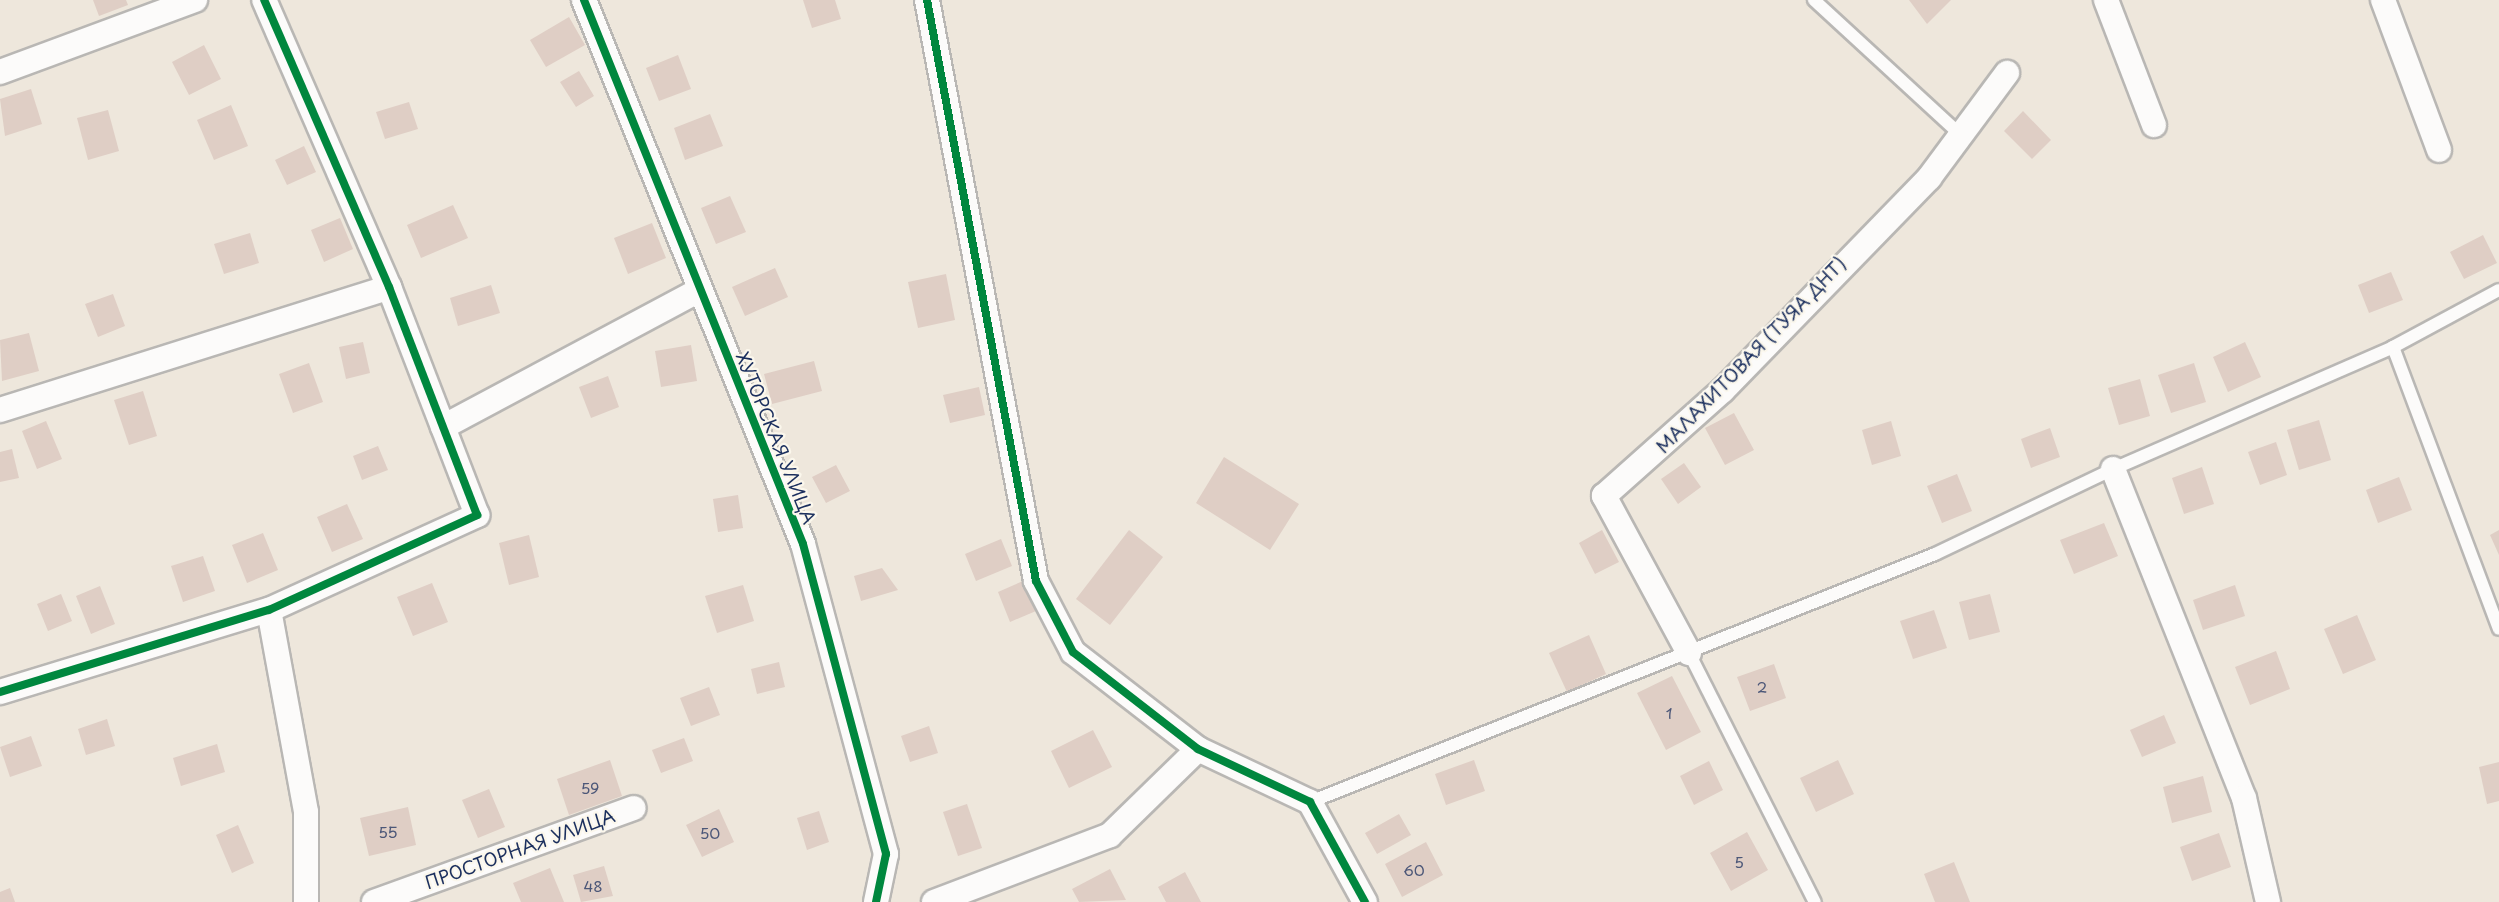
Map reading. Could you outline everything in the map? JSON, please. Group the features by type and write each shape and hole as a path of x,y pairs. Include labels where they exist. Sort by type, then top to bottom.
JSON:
{"street":[{"path":"0,72 195,0"},
{"path":"0,692 269,609 477,515 389,287 264,0"},
{"name":"ХУТОРСКАЯ УЛИЦА","path":"584,0 803,544 886,854 876,902"},
{"path":"927,0 1036,581 1073,652 1198,749 1310,802 1365,902"},
{"path":"2106,0 2154,125"},
{"path":"2383,0 2439,150"},
{"name":"МАЛАХИТОВАЯ (ТУЯА ДНТ)","path":"1689,653 1604,496 1723,390 1929,178 2007,73"},
{"path":"0,410 389,287"},
{"path":"443,426 700,290"},
{"path":"2113,469 2244,798 2268,902"},
{"path":"269,609 306,812 306,902"},
{"path":"934,902 1110,835 1198,749"},
{"name":"ПРОСТОРНАЯ УЛИЦА","path":"374,902 633,808"}],"lane":[{"path":"1814,0 1962,136"},
{"path":"1310,802 1935,554 2113,469 2393,347 2499,290"},
{"path":"2393,347 2499,629"},
{"path":"1689,653 1815,902"}],"building":[{"path":"93,0 126,0 128,5 99,16"},
{"path":"803,0 835,0 841,19 812,28"},
{"path":"1909,0 1951,0 1927,24"},
{"path":"569,17 585,45 546,67 530,40"},
{"path":"204,45 221,79 189,95 172,62"},
{"path":"678,55 691,89 659,101 646,68"},
{"path":"579,71 594,96 576,107 560,82"},
{"path":"31,89 42,124 5,136 0,99"},
{"path":"409,102 418,129 385,139 376,112"},
{"path":"231,105 248,146 214,160 197,120"},
{"path":"108,110 119,151 88,160 77,118"},
{"path":"2023,111 2051,140 2032,159 2004,131"},
{"path":"710,114 723,146 685,160 674,128"},
{"path":"304,146 316,172 287,185 275,160"},
{"path":"730,196 746,232 716,244 701,208"},
{"path":"453,205 468,238 421,258 407,225"},
{"path":"340,218 353,249 324,262 311,230"},
{"path":"652,223 666,258 628,274 614,238"},
{"path":"250,233 259,263 224,274 214,244"},
{"path":"2483,235 2497,263 2464,279 2450,252"},
{"path":"775,268 788,297 745,316 732,287"},
{"path":"2391,272 2403,300 2369,313 2358,285"},
{"path":"946,274 955,320 918,328 908,282"},
{"path":"491,285 500,313 458,326 450,298"},
{"path":"113,294 125,326 98,337 85,304"},
{"path":"29,333 39,371 2,381 0,340"},
{"path":"363,342 370,373 346,379 339,347"},
{"path":"2245,342 2261,377 2228,392 2213,357"},
{"path":"691,345 697,381 661,387 655,351"},
{"path":"814,361 822,391 772,404 764,374"},
{"path":"309,363 323,402 293,413 279,374"},
{"path":"2194,363 2206,402 2171,413 2158,375"},
{"path":"608,376 619,407 591,418 579,387"},
{"path":"2140,379 2150,416 2119,425 2108,388"},
{"path":"979,387 985,415 950,423 943,395"},
{"path":"143,391 157,436 129,445 114,400"},
{"path":"1734,413 1754,450 1725,465 1705,428"},
{"path":"2319,420 2331,460 2299,470 2287,430"},
{"path":"46,421 62,459 37,469 22,431"},
{"path":"1891,421 1901,456 1872,465 1862,430"},
{"path":"2050,428 2060,457 2031,468 2021,439"},
{"path":"2276,442 2287,475 2260,485 2248,452"},
{"path":"378,446 388,470 362,480 353,456"},
{"path":"12,449 19,478 0,482 0,452"},
{"path":"1224,457 1299,504 1270,550 1196,503"},
{"path":"1684,463 1701,487 1678,504 1661,479"},
{"path":"836,465 850,491 826,503 812,477"},
{"path":"2202,467 2214,504 2184,514 2172,478"},
{"path":"1957,474 1972,511 1942,523 1927,486"},
{"path":"2399,477 2412,510 2378,523 2366,490"},
{"path":"738,495 743,528 718,532 713,499"},
{"path":"347,504 363,539 332,552 317,517"},
{"path":"2104,523 2118,556 2074,574 2060,540"},
{"path":"1129,530 1163,557 1110,625 1076,599"},
{"path":"1602,530 1619,562 1595,574 1579,543"},
{"path":"2499,530 2499,555 2490,535"},
{"path":"263,533 278,570 247,583 232,545"},
{"path":"529,535 539,577 509,585 499,543"},
{"path":"1001,539 1012,566 976,581 965,554"},
{"path":"203,556 215,591 183,602 171,566"},
{"path":"882,568 898,590 861,601 854,576"},
{"path":"1023,581 1036,611 1010,622 998,592"},
{"path":"432,583 448,622 413,636 397,597"},
{"path":"743,585 754,621 717,633 705,596"},
{"path":"2235,585 2245,616 2203,630 2193,600"},
{"path":"100,586 115,624 91,634 76,596"},
{"path":"61,594 72,621 48,631 37,604"},
{"path":"1990,594 2000,632 1969,640 1959,602"},
{"path":"1934,610 1947,648 1913,659 1900,621"},
{"path":"2357,615 2376,660 2343,674 2324,629"},
{"path":"1589,635 1606,674 1567,692 1549,653"},
{"path":"2276,651 2290,689 2250,705 2235,667"},
{"path":"779,662 785,687 757,694 751,669"},
{"path":"1774,664 1786,698 1750,711 1737,677"},
{"path":"1672,676 1701,732 1666,750 1637,693"},
{"path":"709,687 720,715 691,726 680,698"},
{"path":"2164,715 2176,743 2142,757 2130,730"},
{"path":"107,719 115,746 86,755 78,729"},
{"path":"929,726 938,753 910,762 901,736"},
{"path":"1093,730 1112,767 1069,788 1051,751"},
{"path":"31,736 42,766 10,777 0,747"},
{"path":"684,738 693,761 661,773 652,750"},
{"path":"217,744 225,772 181,786 173,758"},
{"path":"610,760 622,796 569,815 557,779"},
{"path":"1474,760 1485,791 1446,805 1435,774"},
{"path":"1838,760 1854,794 1816,812 1800,778"},
{"path":"1709,761 1723,790 1694,805 1680,776"},
{"path":"2499,762 2499,801 2487,804 2479,767"},
{"path":"2203,776 2212,812 2172,823 2163,787"},
{"path":"489,789 505,827 478,838 462,800"},
{"path":"967,804 982,848 958,856 943,812"},
{"path":"408,807 416,845 369,856 360,818"},
{"path":"719,809 734,842 702,857 686,825"},
{"path":"819,811 829,842 807,850 797,818"},
{"path":"1399,814 1411,835 1377,854 1365,833"},
{"path":"238,825 254,863 232,873 216,835"},
{"path":"1747,832 1768,870 1731,891 1710,853"},
{"path":"2219,833 2231,867 2192,881 2180,847"},
{"path":"1426,842 1443,875 1402,897 1385,864"},
{"path":"1954,862 1970,902 1935,902 1924,874"},
{"path":"604,866 613,896 581,902 573,875"},
{"path":"550,868 564,902 521,902 513,883"},
{"path":"1110,869 1126,900 1079,902 1072,889"},
{"path":"1185,872 1201,902 1166,902 1158,887"},
{"path":"10,888 15,902 0,902 0,892"}],"cycle path":[{"path":"0,692 269,610 477,515 389,287 264,0"},
{"path":"584,0 803,544 886,854 876,902"},
{"path":"927,0 1036,581 1073,652 1198,749 1310,802 1365,902"}]}
